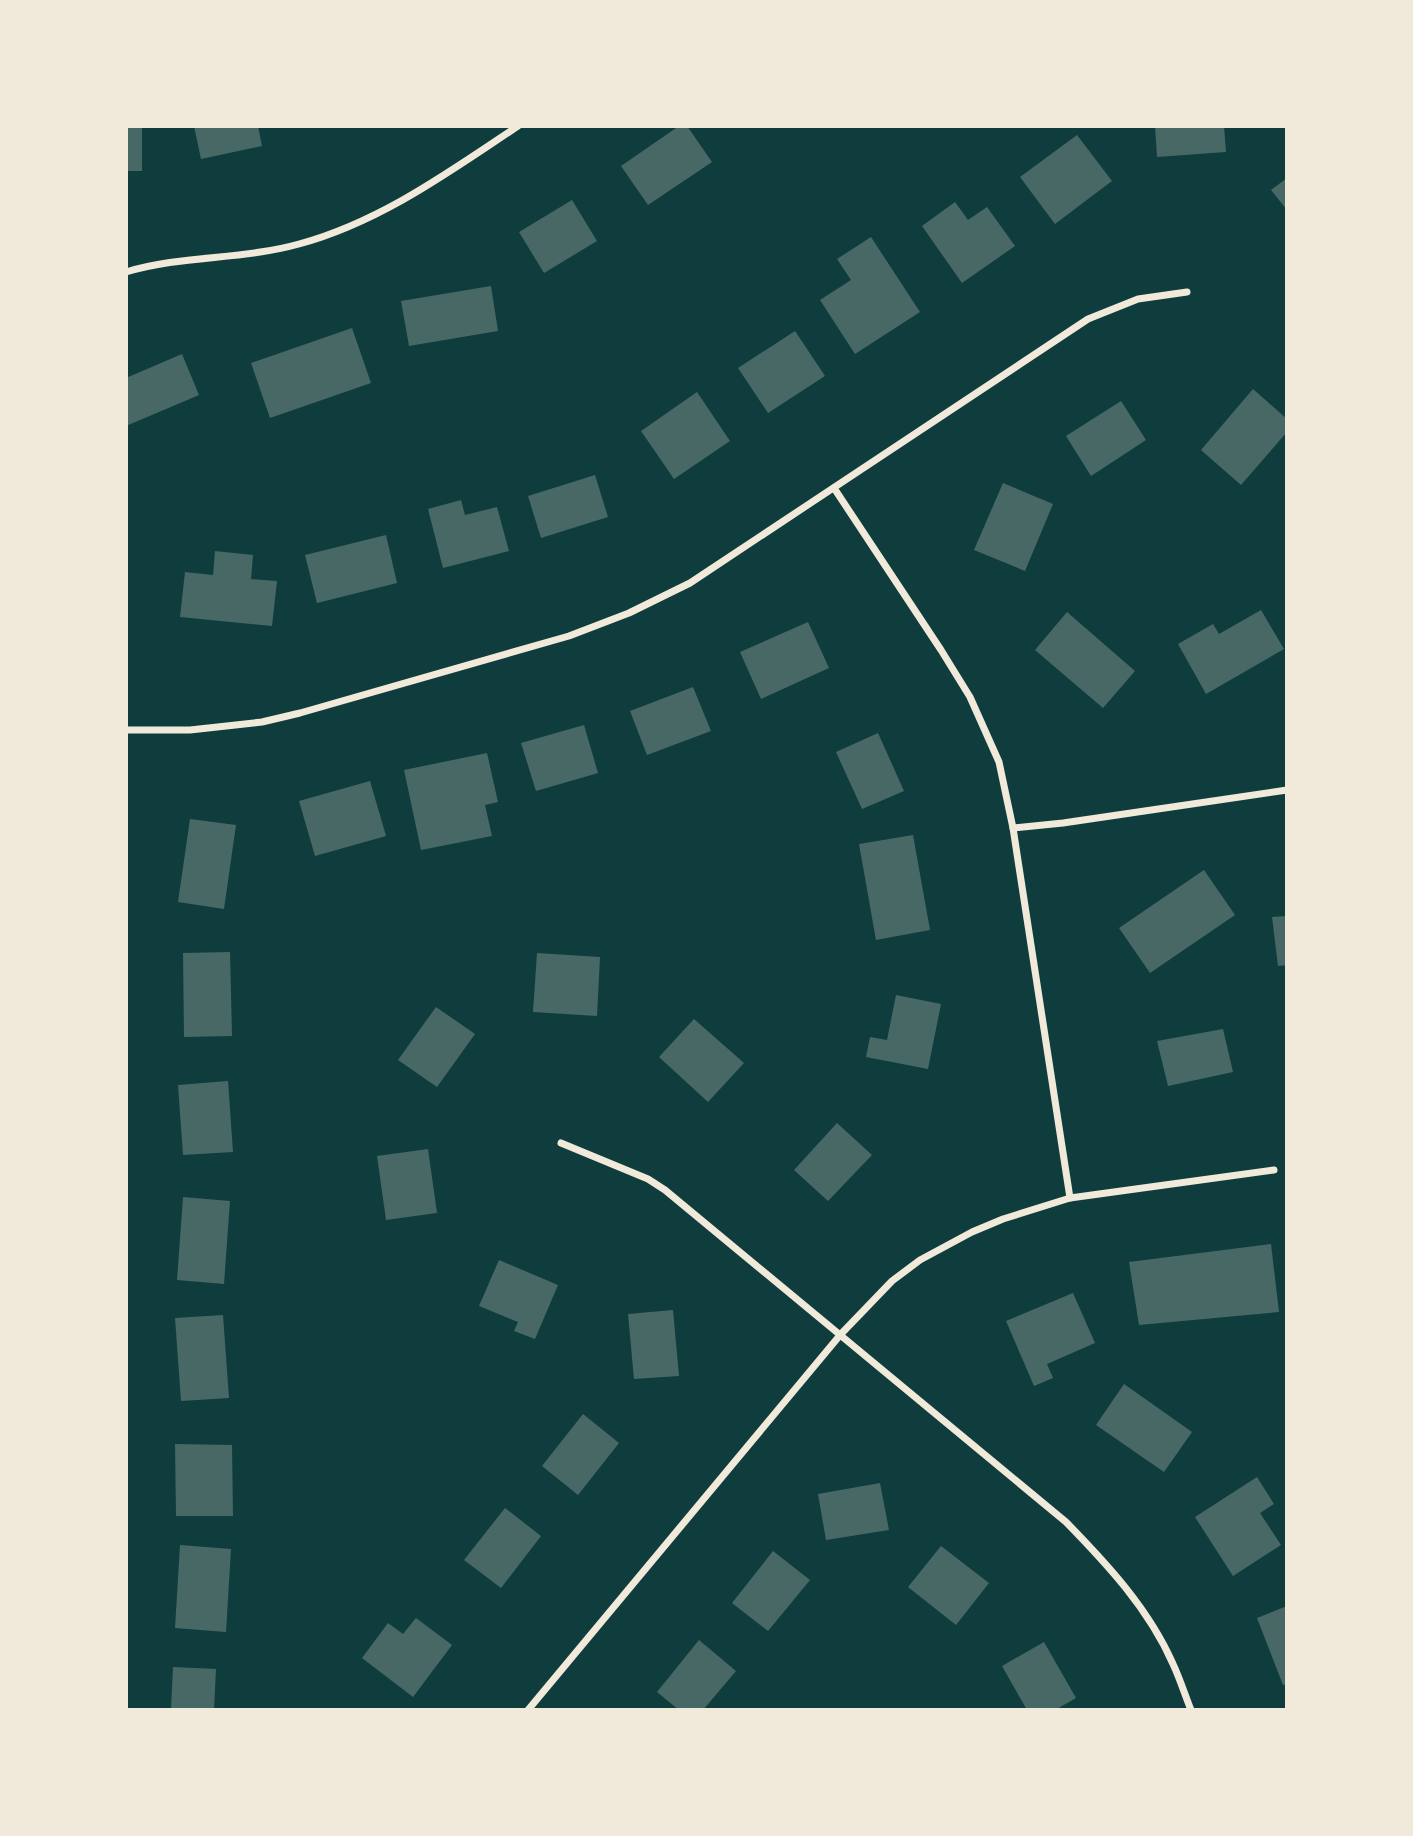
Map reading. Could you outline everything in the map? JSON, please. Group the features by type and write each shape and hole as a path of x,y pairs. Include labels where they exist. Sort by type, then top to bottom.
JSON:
{"street":[{"path":"126,272 175,261 249,255 336,232 377,215 442,177 518,126"},
{"path":"126,730 190,730 262,722 569,636 629,613 690,583 1087,318 1138,299 1187,292"},
{"path":"834,488 970,697 999,762 1013,828 1070,1198"},
{"path":"1013,828 1287,790"},
{"path":"561,1143 648,1179 665,1190 1066,1521 1108,1566 1157,1633 1173,1663 1191,1710"},
{"path":"527,1710 841,1334 892,1281 920,1260 983,1227 1070,1198 1274,1170"}],"building":[{"path":"126,126 142,126 142,171 126,171"},
{"path":"194,126 258,126 262,146 201,159"},
{"path":"679,126 687,126 712,162 648,205 621,166"},
{"path":"1155,126 1224,126 1226,152 1157,157"},
{"path":"1077,135 1112,181 1055,224 1020,177"},
{"path":"1287,178 1287,210 1271,190"},
{"path":"572,200 597,241 544,273 519,232"},
{"path":"955,202 968,220 987,207 1015,246 962,283 922,226"},
{"path":"871,237 920,312 855,354 820,300 851,280 837,259"},
{"path":"491,286 498,331 409,346 401,301"},
{"path":"352,328 371,383 270,418 251,363"},
{"path":"795,331 825,376 768,413 738,368"},
{"path":"182,354 199,395 126,426 126,378"},
{"path":"1253,389 1287,419 1287,432 1241,485 1201,450"},
{"path":"697,392 730,441 674,479 641,431"},
{"path":"1121,401 1146,440 1091,476 1066,436"},
{"path":"595,475 608,517 541,538 528,496"},
{"path":"1003,483 1053,504 1025,571 974,550"},
{"path":"461,500 465,515 497,507 509,551 443,568 428,509"},
{"path":"386,535 397,583 317,603 305,555"},
{"path":"215,551 253,555 251,579 277,581 272,626 180,617 185,572 213,575"},
{"path":"1261,610 1284,649 1206,694 1178,644 1213,624 1219,634"},
{"path":"1067,612 1135,671 1103,708 1035,650"},
{"path":"808,622 829,668 761,699 740,652"},
{"path":"693,687 711,731 647,755 630,711"},
{"path":"584,725 598,773 536,791 521,743"},
{"path":"878,733 904,791 862,809 836,752"},
{"path":"487,753 498,802 485,805 492,836 421,850 404,770"},
{"path":"370,781 386,836 315,856 299,801"},
{"path":"190,819 236,825 224,909 178,902"},
{"path":"913,835 930,930 876,940 859,844"},
{"path":"1204,870 1235,915 1150,973 1119,928"},
{"path":"1287,916 1287,965 1278,966 1272,917"},
{"path":"230,952 232,1036 184,1037 183,953"},
{"path":"537,953 600,957 597,1016 533,1012"},
{"path":"896,995 941,1004 928,1069 866,1057 870,1037 887,1040"},
{"path":"436,1007 475,1034 437,1087 398,1060"},
{"path":"694,1019 744,1063 708,1102 659,1057"},
{"path":"1223,1029 1233,1072 1168,1086 1157,1041"},
{"path":"228,1081 233,1152 183,1155 178,1085"},
{"path":"837,1123 872,1155 828,1201 794,1170"},
{"path":"428,1149 437,1213 386,1220 377,1156"},
{"path":"183,1197 230,1201 224,1284 177,1280"},
{"path":"1271,1244 1279,1312 1139,1325 1129,1262"},
{"path":"499,1260 558,1285 535,1339 514,1331 518,1322 479,1306"},
{"path":"1073,1293 1095,1343 1047,1364 1053,1378 1034,1386 1006,1321"},
{"path":"673,1310 679,1376 634,1379 628,1314"},
{"path":"223,1315 229,1398 181,1401 175,1318"},
{"path":"1124,1384 1192,1432 1164,1472 1096,1425"},
{"path":"583,1414 619,1443 578,1495 542,1466"},
{"path":"175,1444 232,1445 233,1516 176,1516"},
{"path":"1257,1477 1274,1504 1260,1513 1281,1545 1233,1576 1195,1517"},
{"path":"880,1483 889,1530 826,1540 818,1494"},
{"path":"505,1508 541,1536 501,1588 464,1560"},
{"path":"180,1545 231,1549 226,1632 175,1628"},
{"path":"941,1546 989,1583 956,1625 908,1587"},
{"path":"773,1551 810,1580 768,1631 732,1603"},
{"path":"1287,1606 1287,1684 1283,1685 1257,1618"},
{"path":"416,1618 452,1645 413,1697 362,1658 388,1623 403,1634"},
{"path":"699,1640 736,1671 703,1710 679,1710 657,1692"},
{"path":"1044,1642 1076,1698 1055,1710 1027,1710 1002,1666"},
{"path":"173,1667 216,1669 214,1710 171,1710"}]}
